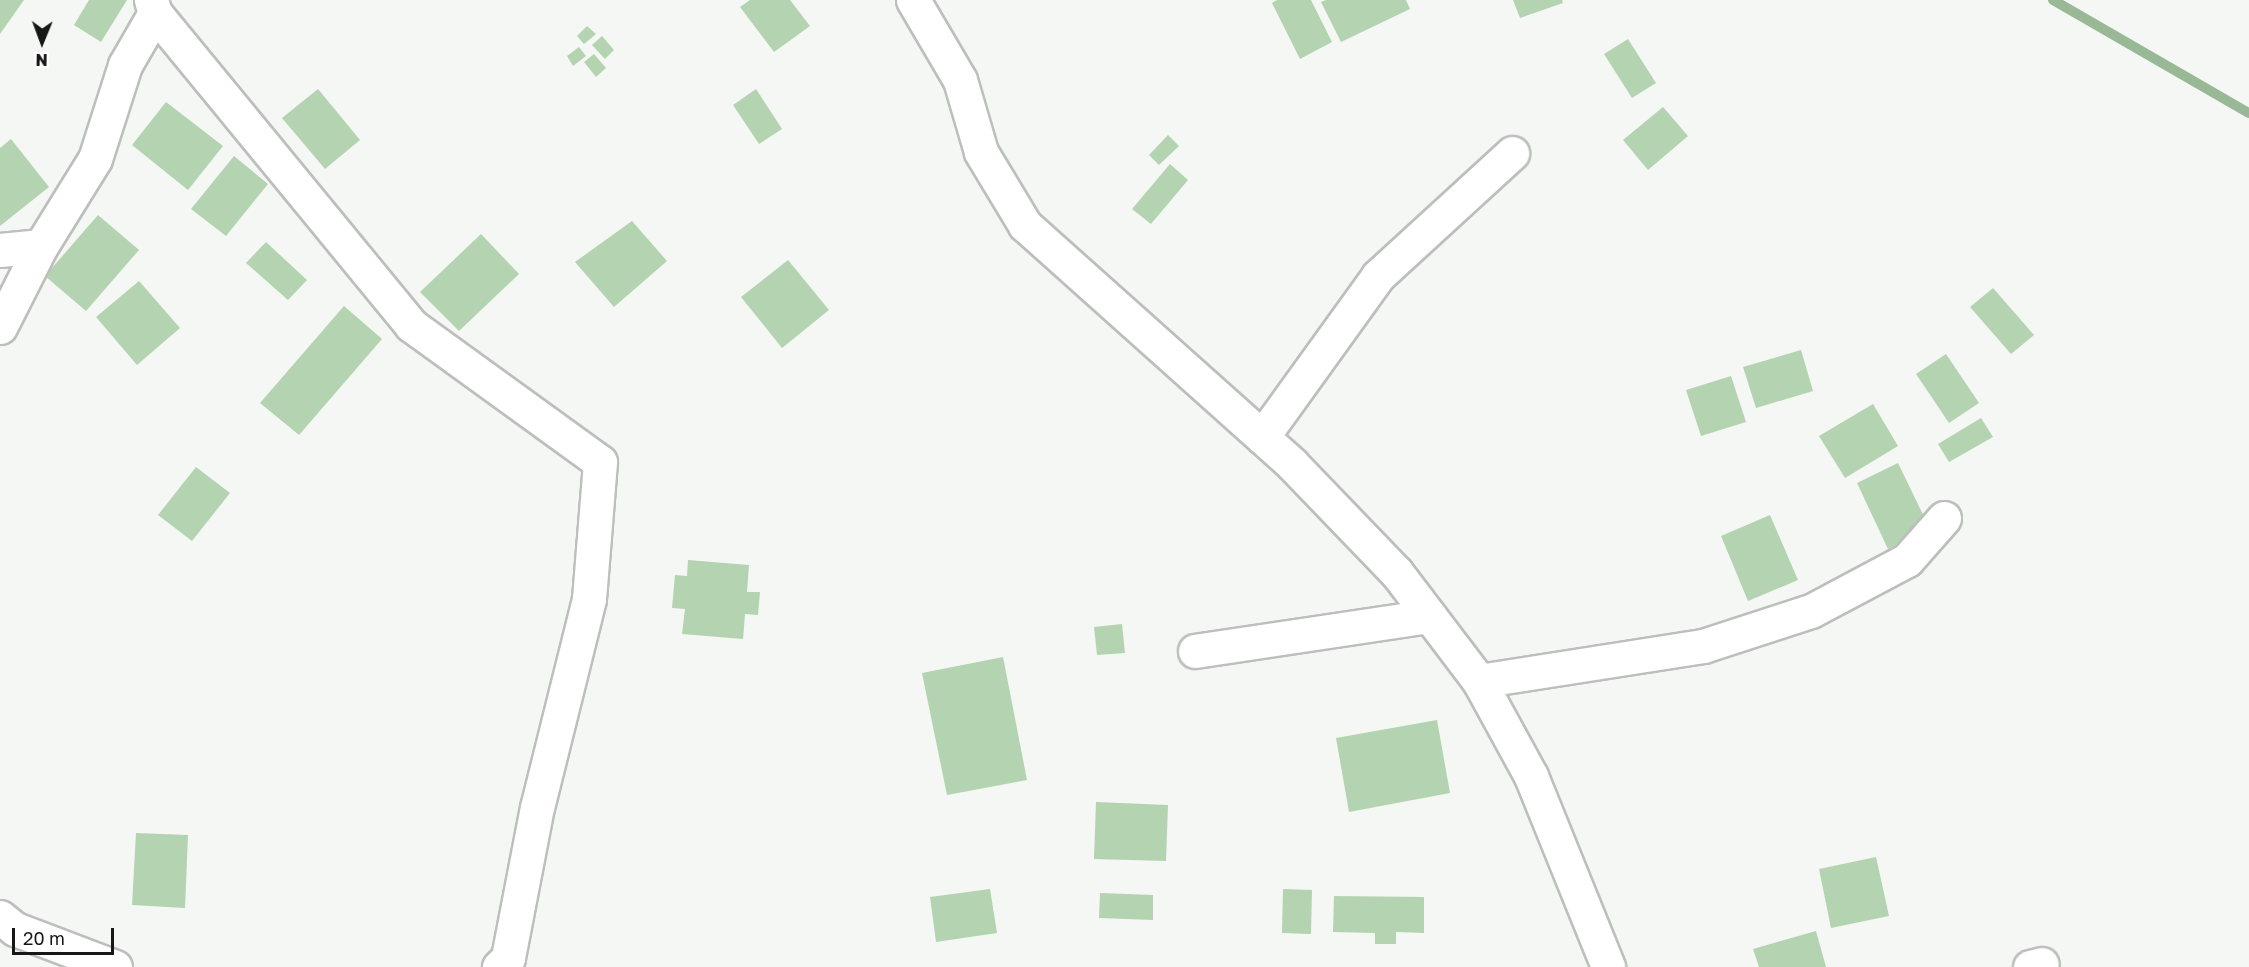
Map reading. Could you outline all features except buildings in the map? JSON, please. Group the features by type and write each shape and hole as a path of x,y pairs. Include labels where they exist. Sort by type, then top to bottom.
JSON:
{"street":[{"path":"914,0 960,80 981,152 1025,225 1262,437 1397,573 1479,681 1532,776 1608,967"},
{"path":"0,327 41,246 95,159 125,65 153,7 411,325 600,462 589,599 537,807 506,964"},
{"path":"1262,437 1378,276 1512,153"},
{"path":"0,250 41,246"},
{"path":"1479,681 1703,646 1811,611 1907,560 1944,518"},
{"path":"1195,651 1429,616"},
{"path":"0,917 15,929 115,967"}],"waterway":[{"path":"2053,0 2249,113"}]}
